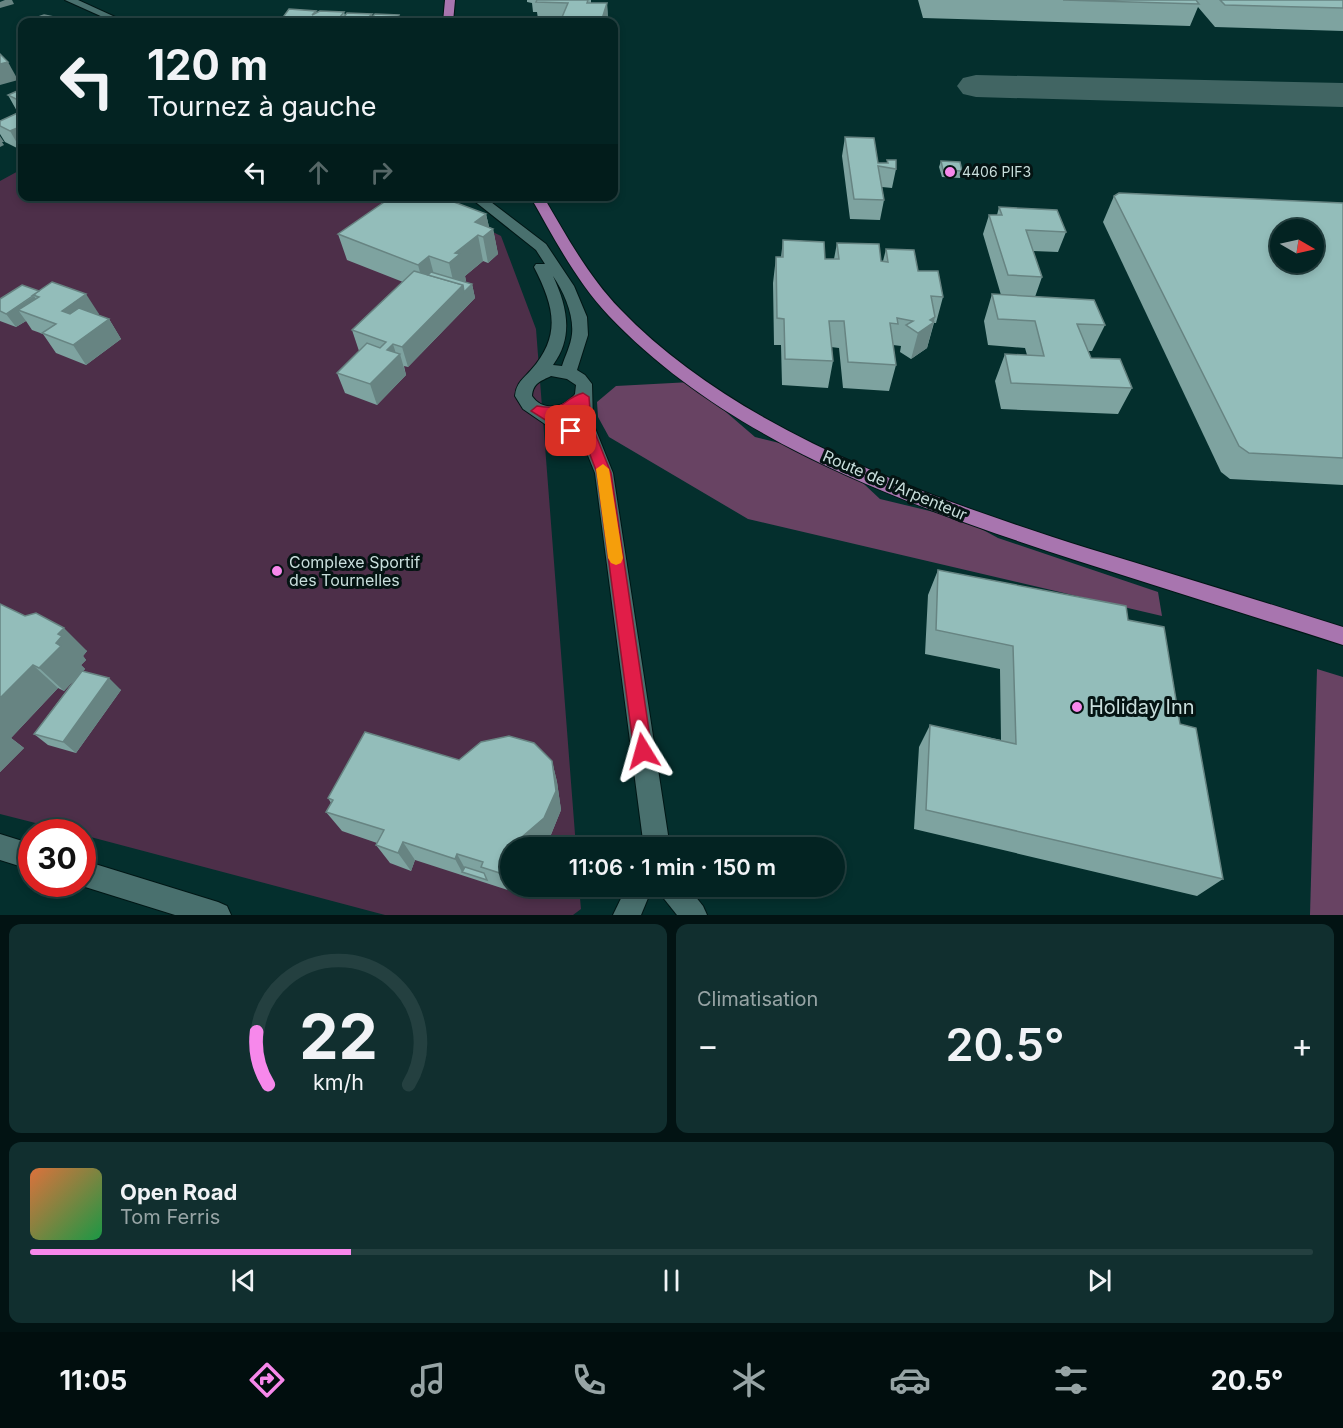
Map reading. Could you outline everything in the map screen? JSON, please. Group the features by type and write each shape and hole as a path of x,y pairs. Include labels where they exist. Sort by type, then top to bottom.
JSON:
{"main road":[{"path":"448,18 450,0"},
{"name":"Route de l'Arpenteur","path":"539,201 576,263 616,313 661,354 717,394 778,432 855,471 974,519 1343,636"}],"street":[{"path":"70,0 112,18"},
{"path":"481,201 541,247 567,286 579,317 580,335 568,372"},
{"path":"489,207 533,252 552,287 560,322 556,348 537,374 529,380 522,392 524,400 595,449"},
{"path":"537,374 549,370 568,372 582,381 585,390 584,423 604,473 654,837"},
{"path":"537,411 553,413 567,410 583,397"},
{"path":"0,847 18,852"},
{"path":"96,877 218,915"},
{"path":"626,915 636,897"},
{"path":"679,897 694,915"}],"shaded area":[{"name":"Complexe Sportif des Tournelles","path":"18,171 18,201 430,201 501,236 536,329 575,837 500,837 500,897 580,897 581,909 573,915 385,915 96,838 96,819 20,819 0,814 0,181"},
{"path":"691,382 755,437 800,448 850,471 880,499 963,519 998,538 1158,592 1162,616 748,519 609,437 598,417 597,402 616,386"},
{"path":"1317,669 1343,677 1343,915 1310,915"}],"building":[{"path":"537,0 588,0 587,3 607,3 602,18 562,18 568,3 536,2"},
{"path":"1063,0 1196,0 1199,4"},
{"path":"1220,0 1343,0 1343,8 1225,5"},
{"path":"289,9 316,11 312,15 320,11 344,12 340,17 344,17 347,13 372,14 368,18 282,18"},
{"path":"375,14 399,15 397,18 371,18"},
{"path":"44,15 59,18 35,18"},
{"path":"0,54 8,62 0,64"},
{"path":"18,91 18,100 8,95"},
{"path":"18,113 18,128 10,131 0,126 0,121"},
{"path":"845,137 874,138 878,163 896,160 896,169 878,166 884,200 854,199"},
{"path":"941,161 960,162 962,171 943,170"},
{"path":"1119,193 1343,203 1343,458 1249,453 1239,446 1114,196"},
{"path":"386,201 451,201 486,214 475,222 493,229 483,237 478,235 455,253 460,254 449,263 429,256 418,265 338,234"},
{"path":"999,207 1057,210 1066,232 1026,230 1042,277 1008,275 989,215 1002,215"},
{"path":"783,240 824,242 825,259 839,259 837,243 879,244 881,261 888,262 886,249 914,250 918,271 938,271 943,297 931,296 935,317 930,320 934,322 918,333 906,325 913,321 897,318 898,324 890,323 896,365 848,362 844,321 829,321 833,361 785,359 784,319 777,318 776,257 783,257"},
{"path":"414,271 463,285 402,347 393,344 387,350 400,354 370,384 337,373 367,343 380,348 386,342 352,330"},
{"path":"431,272 472,284 464,292 463,285 428,275"},
{"path":"52,282 86,294 62,311 70,314 79,308 109,319 73,345 42,333 56,324 18,310 39,297 33,295"},
{"path":"22,285 39,291 6,314 0,311 0,299"},
{"path":"992,294 1094,300 1105,325 1077,324 1091,358 1120,359 1132,388 1011,383 1005,354 1044,356 1035,321 998,319"},
{"name":"Holiday Inn","path":"938,570 1126,606 1128,620 1164,627 1180,724 1196,728 1223,879 926,810 930,725 1016,744 1013,646 936,630"},
{"path":"0,604 25,616 36,613 64,628 58,634 62,636 56,643 61,646 39,668 33,665 0,698"},
{"path":"82,671 109,678 63,742 34,734"},
{"path":"365,732 459,760 481,742 509,736 534,743 552,761 556,791 544,818 522,837 500,837 500,873 481,867 483,862 457,854 455,859 403,842 398,853 376,845 384,830 326,812 333,800 328,798"},
{"path":"465,867 484,873 487,880 462,872"}],"taxiway":[{"path":"976,86 1343,95"}],"slow traffic":[{"path":"603,469 616,558"}],"place":[{"name":"4406 PIF3","path":"950,172"},
{"name":"Complexe Sportif des Tournelles","path":"277,571"},
{"name":"Holiday Inn","path":"1077,707"}],"route":[{"path":"571,431 537,411 553,413 567,410 583,397 584,423 604,473 643,751"}]}
